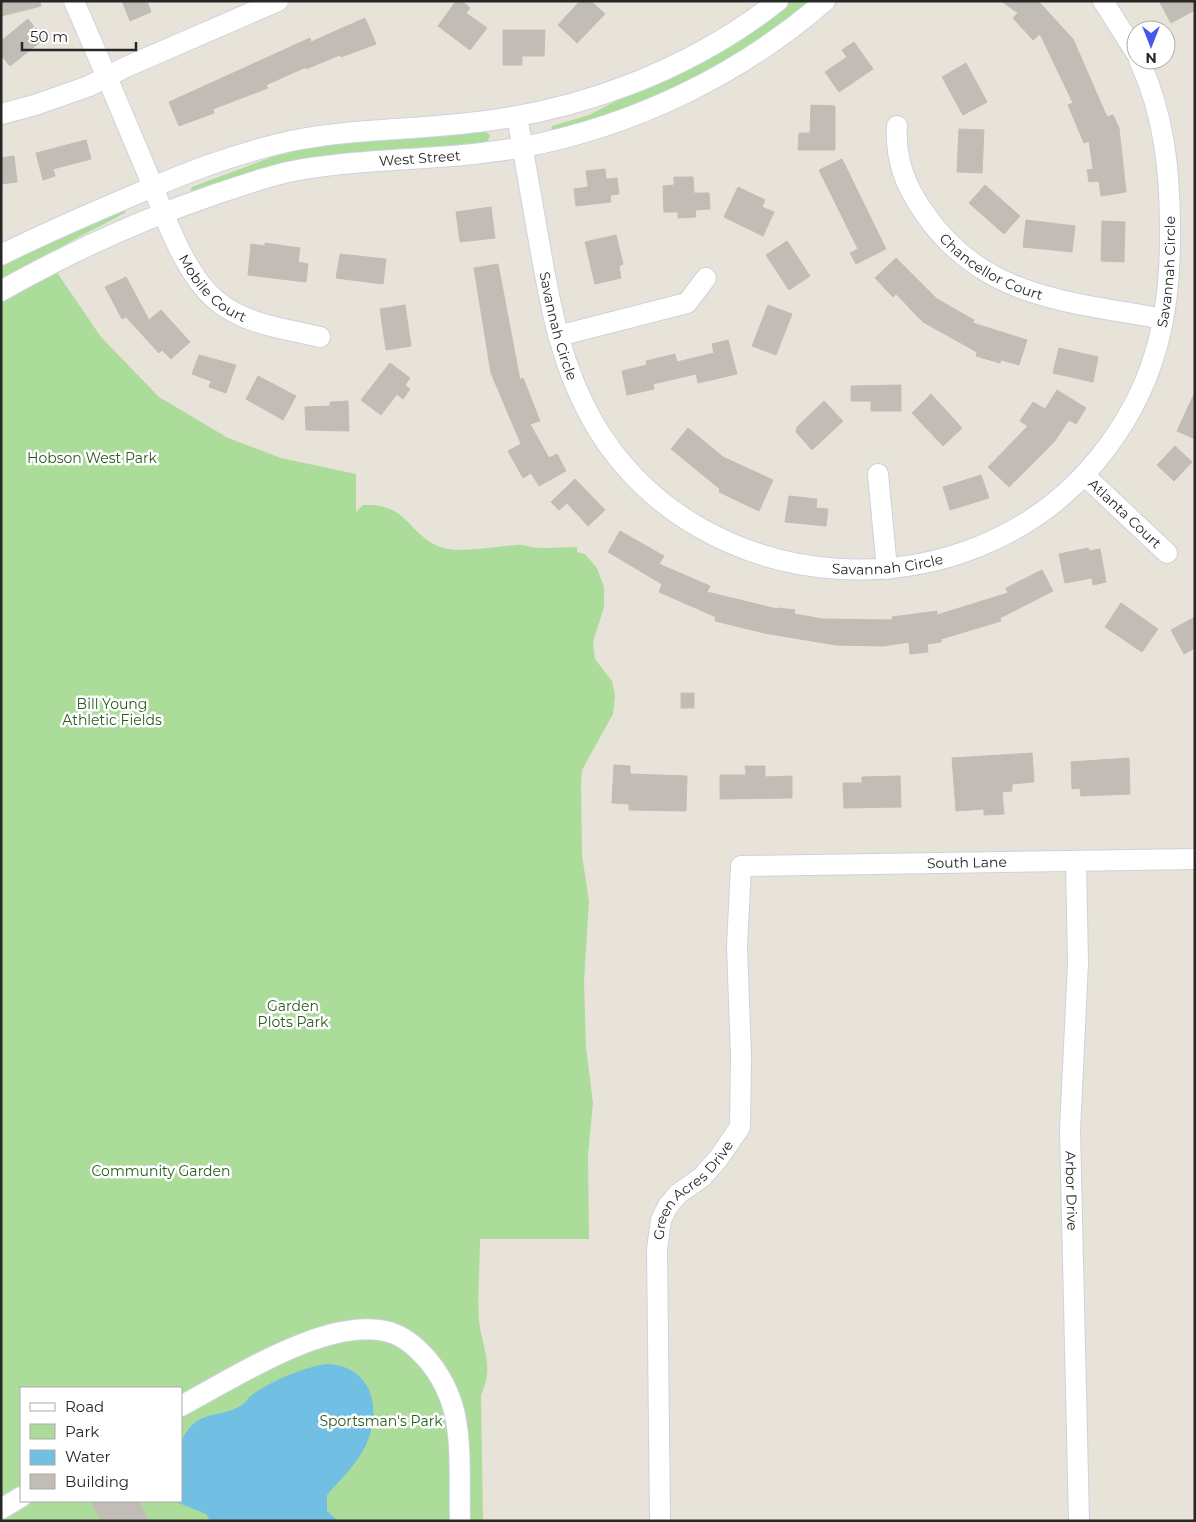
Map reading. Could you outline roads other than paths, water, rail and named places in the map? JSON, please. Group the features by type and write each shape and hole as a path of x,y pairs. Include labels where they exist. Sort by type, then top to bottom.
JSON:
{"street":[{"name":"Mobile Court","path":"74,1 152,186 194,274 218,302 256,321 320,337"},
{"path":"1,114 35,105 107,77 278,1"},
{"path":"1,255 44,233 152,186 235,156 293,141 329,135 469,123 517,116 583,100 629,85 729,36 778,1"},
{"name":"West Street","path":"1,291 46,265 165,213 260,179 293,171 522,147 605,126 656,107 732,68 778,38 825,1"},
{"path":"1103,1 1126,38"},
{"name":"Savannah Circle","path":"517,116 558,336 565,362 577,391 603,437 629,470 646,487 686,518 745,549 784,562 829,569 887,569 944,559 1000,537 1045,509 1084,475 1117,435 1139,396 1157,352 1170,274 1167,161 1164,134 1155,99 1143,70"},
{"name":"Chancellor Court","path":"897,126 897,154 902,174 918,204 937,232 956,252 978,269 1021,290 1164,319"},
{"path":"558,336 687,303 706,278"},
{"path":"878,474 887,569"},
{"name":"Atlanta Court","path":"1084,475 1167,553"},
{"name":"South Lane","path":"741,866 1195,859"},
{"name":"Arbor Drive","path":"1076,861 1078,963 1070,1130 1079,1521"},
{"name":"Green Acres Drive","path":"660,1521 657,1249 661,1220 668,1206 678,1194 702,1177 722,1154 740,1127 741,1056 738,946 741,866"},
{"path":"182,1405 286,1351 330,1334 374,1330 393,1333 420,1351 442,1381 450,1397 458,1438 460,1521"},
{"path":"1,1509 20,1498"}],"water":[{"path":"327,1364 343,1367 355,1373 364,1381 370,1392 373,1405 373,1419 365,1447 352,1466 327,1495 327,1511 338,1521 210,1521 206,1514 176,1502 182,1502 182,1440 194,1423 209,1416 234,1409 242,1405 261,1389 279,1379 307,1368"}],"park label":[{"name":"Hobson West Park","path":"92,458"},
{"name":"Bill Young Athletic Fields","path":"112,712"},
{"name":"Garden Plots Park","path":"293,1014"},
{"name":"Community Garden","path":"161,1171"},
{"name":"Sportsman's Park","path":"381,1421"}]}
